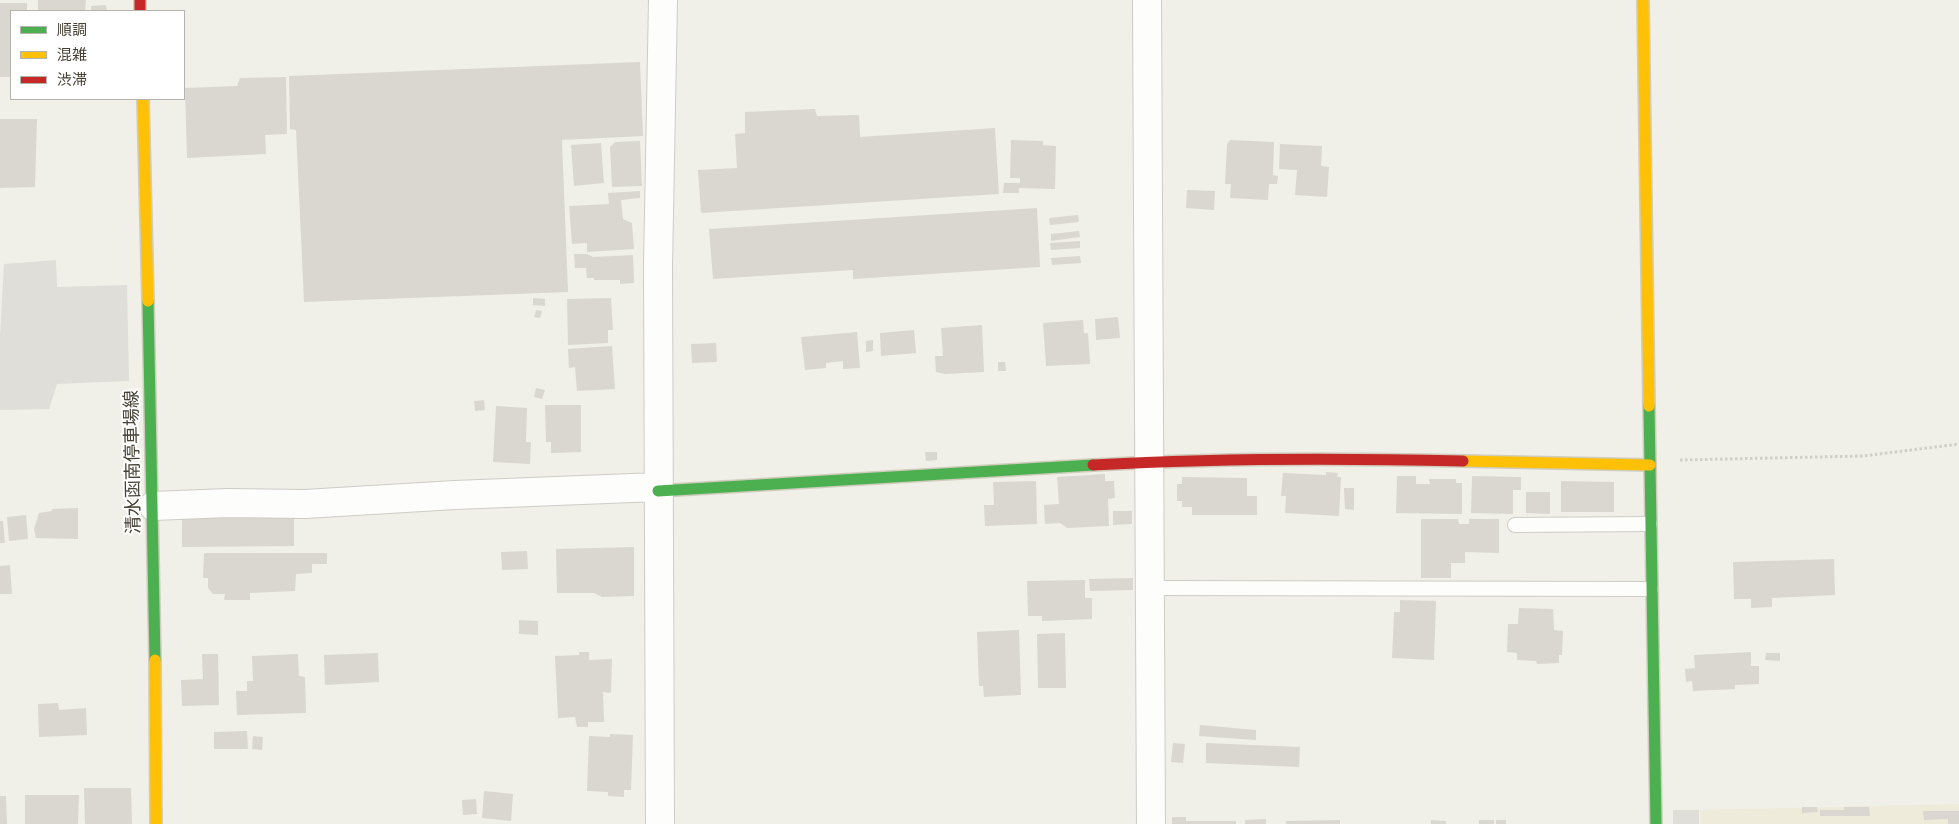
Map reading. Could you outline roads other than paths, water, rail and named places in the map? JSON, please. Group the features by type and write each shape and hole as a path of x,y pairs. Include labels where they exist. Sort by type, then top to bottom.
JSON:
{"street":[{"path":"660,824 658,266 663,0"},
{"path":"1147,0 1151,824"},
{"path":"1643,0 1656,824"},
{"name":"清水函南停車場線","path":"143,100 153,506 156,824"},
{"path":"153,506 228,503 305,504 455,495 658,489 1150,462 1322,458 1650,462"}],"lane":[{"path":"1515,524 1650,524"},
{"path":"1149,588 1652,589"}]}
